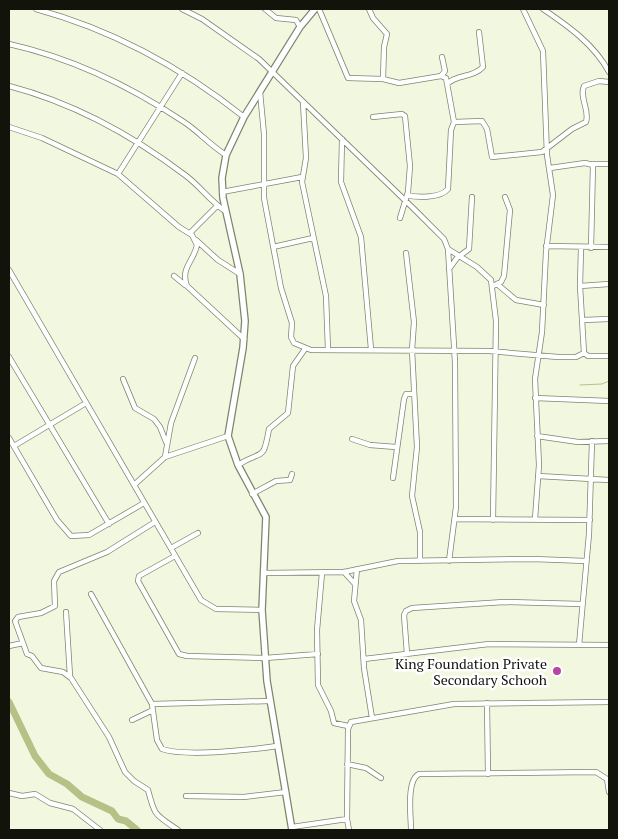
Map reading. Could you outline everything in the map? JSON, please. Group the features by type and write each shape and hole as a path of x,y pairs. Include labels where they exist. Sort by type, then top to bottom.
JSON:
{"street":[{"path":"36,9 76,20 115,37 182,72 244,117"},
{"path":"182,9 202,19 240,45 272,72 342,140 406,197 444,239 448,249 454,352 456,519 449,561"},
{"path":"265,9 276,18 296,20 300,27"},
{"path":"315,9 300,27 244,117 226,155 222,172 222,192 225,211 240,274 245,315 244,339 228,436 238,465 266,517 262,610 265,658 269,701 292,829 347,819"},
{"path":"319,9 348,78 383,79 399,83 441,76 446,78 454,122 451,130 450,170 447,191 418,197 406,197"},
{"path":"369,9 373,18 387,34 384,48 383,79"},
{"path":"524,9 543,51 547,150 554,202 546,246 544,305 535,398 538,476 535,519"},
{"path":"543,9 575,32 598,55 609,72"},
{"path":"447,84 455,78 475,73 483,67 479,32"},
{"path":"9,44 44,52 115,81 186,123 226,155"},
{"path":"441,76 444,71 442,56"},
{"path":"118,174 182,72"},
{"path":"454,122 482,121 488,133 492,157 538,153 547,150 572,129 586,122 587,115 582,93 584,86 599,81 609,82"},
{"path":"9,86 28,91 83,113 139,143 201,187 225,211"},
{"path":"259,91 264,134 263,186 280,288 292,323 291,339 297,346 305,349 328,350 495,351 538,356 576,357 584,353"},
{"path":"303,102 306,158 302,177 326,296 328,350"},
{"path":"373,117 402,114 406,116 410,152 406,197 400,218"},
{"path":"9,127 42,138 118,174 179,227 190,233 195,240 218,260 240,274"},
{"path":"342,140 341,182 361,237 370,349"},
{"path":"591,164 594,168 591,248"},
{"path":"550,168 609,164"},
{"path":"222,192 263,186 302,177"},
{"path":"449,269 469,248 472,197"},
{"path":"493,520 495,285 504,276 510,210 505,197"},
{"path":"190,233 218,206"},
{"path":"273,247 313,238"},
{"path":"186,286 184,272 188,261 196,250 195,240"},
{"path":"546,246 609,247"},
{"path":"581,248 580,286 584,353"},
{"path":"448,249 482,271 495,285 516,300 544,305"},
{"path":"406,253 414,315 412,350 417,447 412,496 420,532 420,561"},
{"path":"9,270 198,596 207,606 220,610 262,610"},
{"path":"174,276 244,339"},
{"path":"580,286 609,284"},
{"path":"583,320 609,319"},
{"path":"238,465 263,454 268,444 269,429 288,413 293,366 305,349"},
{"path":"584,353 588,356 609,356"},
{"path":"9,357 109,524"},
{"path":"165,456 171,422 195,358"},
{"path":"123,379 135,408 154,419 167,443"},
{"path":"393,478 404,398 406,394 414,394"},
{"path":"535,398 609,401"},
{"path":"14,446 86,403"},
{"path":"134,485 165,456 228,436"},
{"path":"537,436 567,441 609,441"},
{"path":"9,438 57,520 68,535 75,537 89,535 144,503"},
{"path":"352,439 370,445 396,448"},
{"path":"579,644 581,604 590,520 592,441"},
{"path":"252,494 276,481 290,480 292,474"},
{"path":"538,476 609,480"},
{"path":"456,519 590,520"},
{"path":"155,522 107,552 59,572 54,581 55,606 44,612 15,619 27,654 32,656 41,668 62,672 71,678 109,737 126,772 134,781 148,790 149,798 156,814 178,830"},
{"path":"170,548 198,533"},
{"path":"175,556 139,576 138,581 179,654 187,656 265,658 318,654"},
{"path":"263,573 344,572 391,562 586,561"},
{"path":"357,569 354,601 361,620 372,718"},
{"path":"344,572 352,579 355,585"},
{"path":"322,573 316,630 319,688 331,711 334,723 348,726"},
{"path":"92,594 152,704 158,743 166,750 224,752 277,746"},
{"path":"407,654 404,615 406,611 412,608 504,602 581,604"},
{"path":"66,612 71,678"},
{"path":"9,646 23,643"},
{"path":"364,659 489,644 609,645"},
{"path":"152,704 269,701"},
{"path":"349,830 347,819 348,726 351,722 442,706 487,703 609,702"},
{"path":"487,703 488,774"},
{"path":"132,720 153,710"},
{"path":"348,764 366,768 381,778"},
{"path":"411,830 411,784 415,776 424,774 596,772 608,779 609,792"},
{"path":"186,796 244,797 286,792"},
{"path":"9,793 22,796 35,794 50,802 73,809 100,830"}],"waterway":[{"path":"580,385 602,384 609,381"},
{"path":"9,702 35,756 49,774 67,784 82,797 112,811 118,819 126,821 137,830"}],"place":[{"name":"King Foundation Private Secondary Schooh","path":"557,671"}]}
